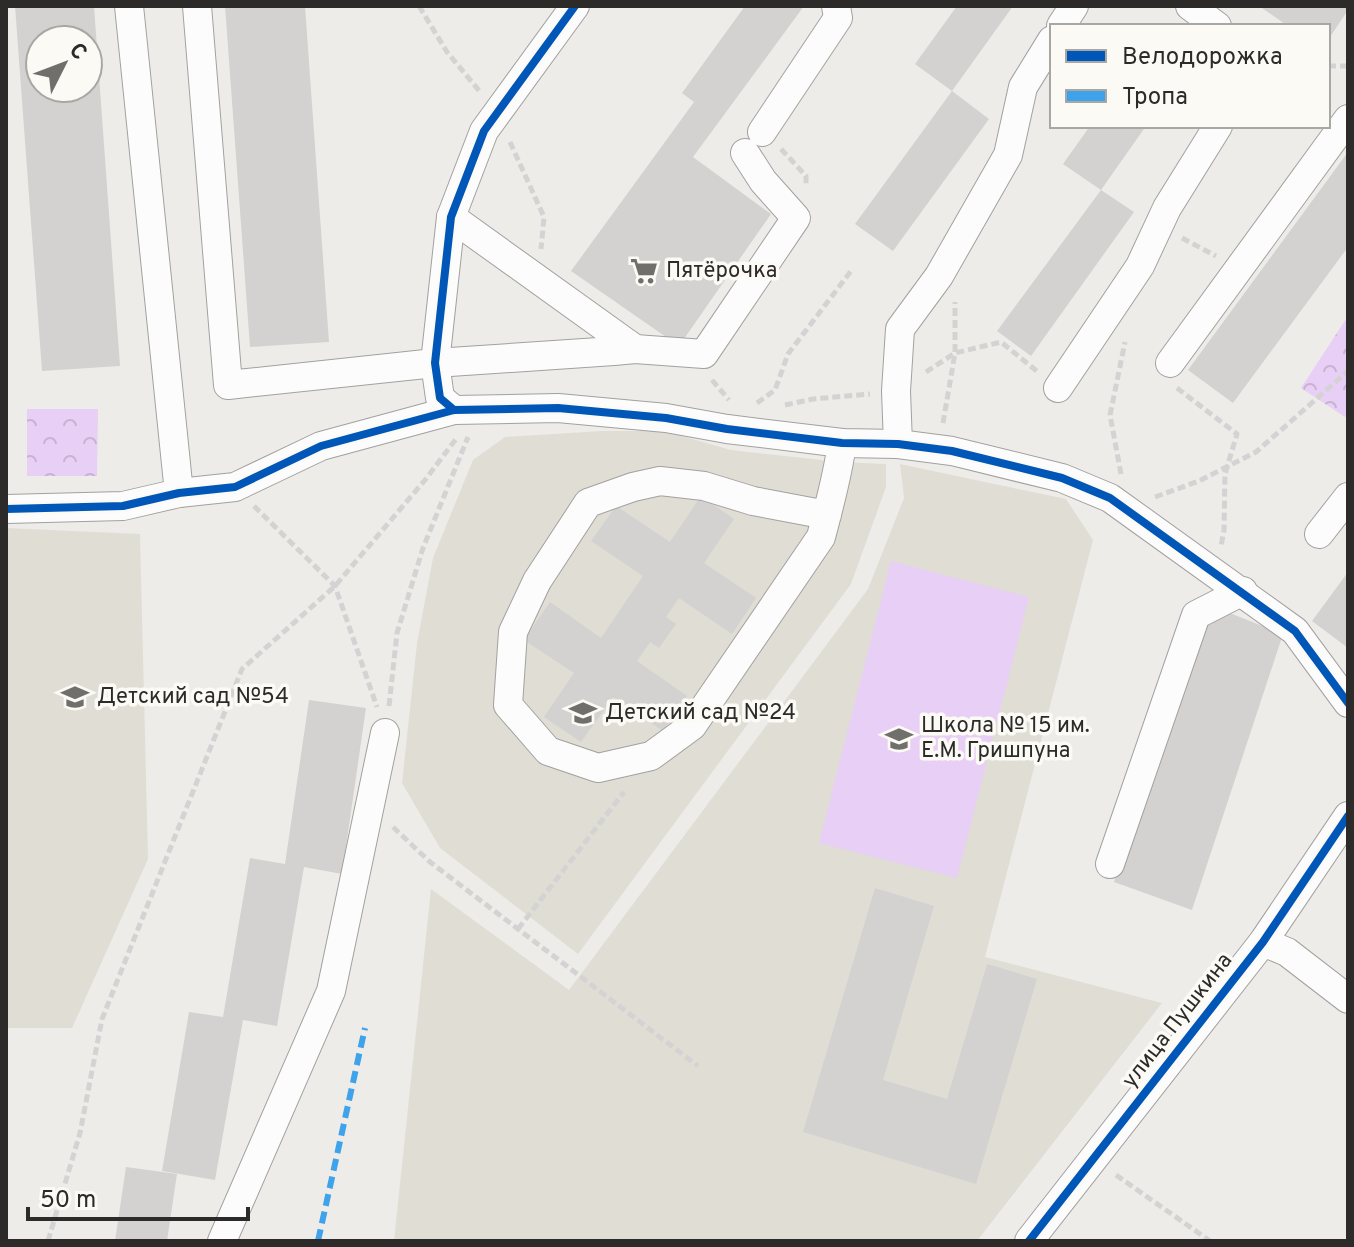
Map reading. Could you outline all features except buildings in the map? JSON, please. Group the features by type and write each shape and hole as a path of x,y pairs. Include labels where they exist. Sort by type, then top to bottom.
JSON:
{"street":[{"path":"129,6 179,493"},
{"path":"197,6 228,385 435,363 635,349 704,354 796,218 763,181 753,142 838,18 836,6"},
{"path":"466,410 440,398 435,363 451,217 484,131 575,6"},
{"path":"1062,24 1074,6"},
{"path":"1190,6 1214,24"},
{"path":"898,444 896,391 900,329 939,276 1008,155 1023,87 1050,43"},
{"path":"1170,363 1348,119"},
{"path":"1058,388 1140,266 1167,208 1217,128"},
{"path":"451,217 635,349"},
{"path":"6,509 123,506 179,493 235,487 321,446 466,410 558,408 650,416 842,443 898,444 952,451 1062,478 1110,498 1295,631 1348,703"},
{"path":"827,515 753,501 704,486 660,481 588,503 537,581 513,632 508,705 548,751 598,768 651,756 692,726 821,537 827,515 842,443"},
{"path":"1319,534 1348,497"},
{"path":"1110,864 1196,615 1243,591"},
{"path":"222,1241 331,991 385,733"},
{"name":"улица Пушкина","path":"1029,1241 1263,942 1348,816"},
{"path":"1263,942 1287,952 1348,999"}],"path":[{"path":"1194,245 1222,259"},
{"path":"942,427 955,353 954,249"},
{"path":"750,408 775,390 788,354 851,271"},
{"path":"1122,483 1110,415 1125,340"},
{"path":"1170,363 1169,381 1237,434 1225,474 1224,530 1215,573"},
{"path":"1148,500 1199,481 1256,452 1348,371"},
{"path":"712,379 733,408"},
{"path":"48,1241 80,1133 102,1019 242,669 335,586 425,480 466,410"},
{"path":"385,733 397,633 466,410"},
{"path":"235,487 335,586 385,733"},
{"path":"518,929 651,756"},
{"path":"392,815 393,829 430,862 698,1066"},
{"path":"1106,1168 1210,1241"}],"shaded area":[{"name":"Детский сад №24","path":"664,431 731,450 886,464 886,487 851,584 578,954 440,848 402,783 417,643 433,558 473,460 505,437"},
{"name":"Школа № 15 им. Е.М. Гришпуна","path":"900,464 1066,499 1093,540 985,957 1162,1003 977,1241 394,1241 431,889 569,990 868,589 904,498"},
{"name":"Детский сад №54","path":"6,528 140,534 148,859 72,1028 6,1028"}],"green space":[{"path":"1348,316 1348,411 1345,417 1301,388"},
{"path":"27,409 98,409 97,476 27,476"},
{"path":"891,561 1029,597 957,878 819,843"}],"marked path":[{"path":"318,1241 365,1028"}],"cycle path":[{"path":"454,410 440,398 435,363 451,217 484,131 575,6"},
{"path":"6,509 123,506 179,493 235,487 321,446 454,410 558,408 666,418 842,443 898,444 952,451 1062,478 1110,498 1295,631 1348,703"},
{"path":"1029,1241 1263,942 1348,816"}],"place":[{"name":"Пятёрочка","path":"644,271"},
{"name":"Детский сад №54","path":"75,697"},
{"name":"Детский сад №24","path":"583,713"},
{"name":"Школа № 15 им. Е.М. Гришпуна","path":"899,739"}]}
